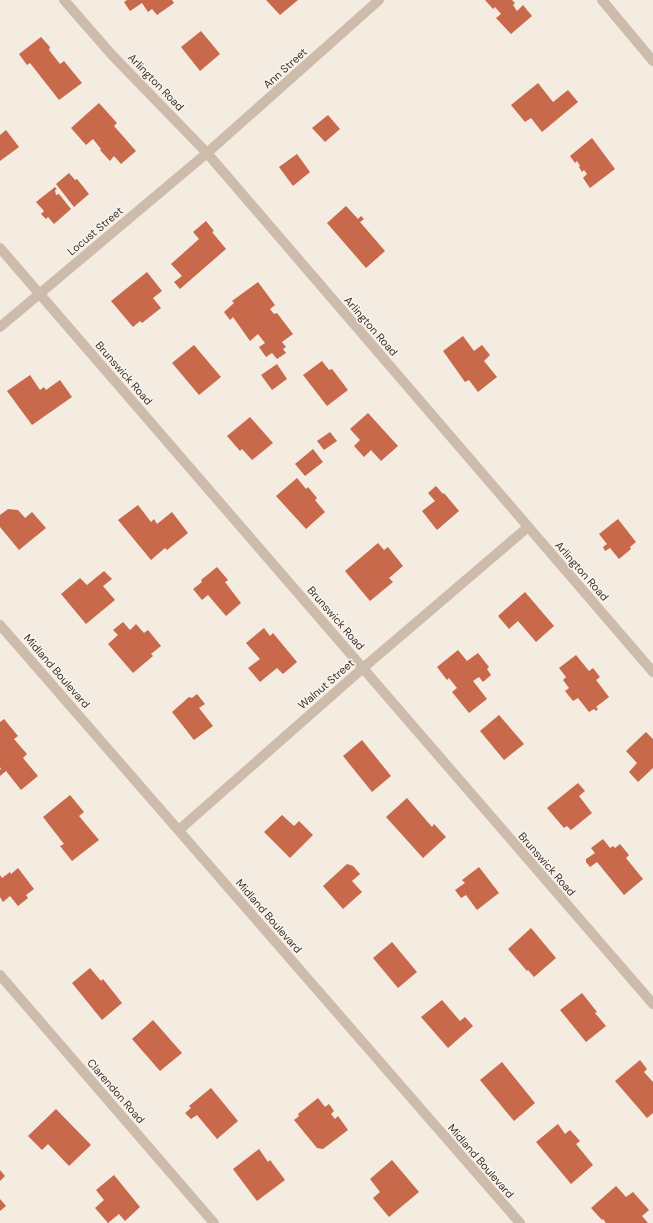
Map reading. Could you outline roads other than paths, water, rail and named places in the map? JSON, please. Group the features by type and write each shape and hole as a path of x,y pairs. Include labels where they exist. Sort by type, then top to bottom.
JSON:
{"street":[{"name":"Arlington Road","path":"64,0 112,55 207,153 653,672"},
{"name":"Ann Street","path":"207,153 379,0"},
{"path":"602,0 653,61"},
{"name":"Locust Street","path":"0,327 207,153"},
{"name":"Brunswick Road","path":"0,248 653,1004"},
{"name":"Walnut Street","path":"179,830 363,668 528,526"},
{"name":"Midland Boulevard","path":"0,625 520,1223"},
{"name":"Clarendon Road","path":"0,975 214,1223"}]}
